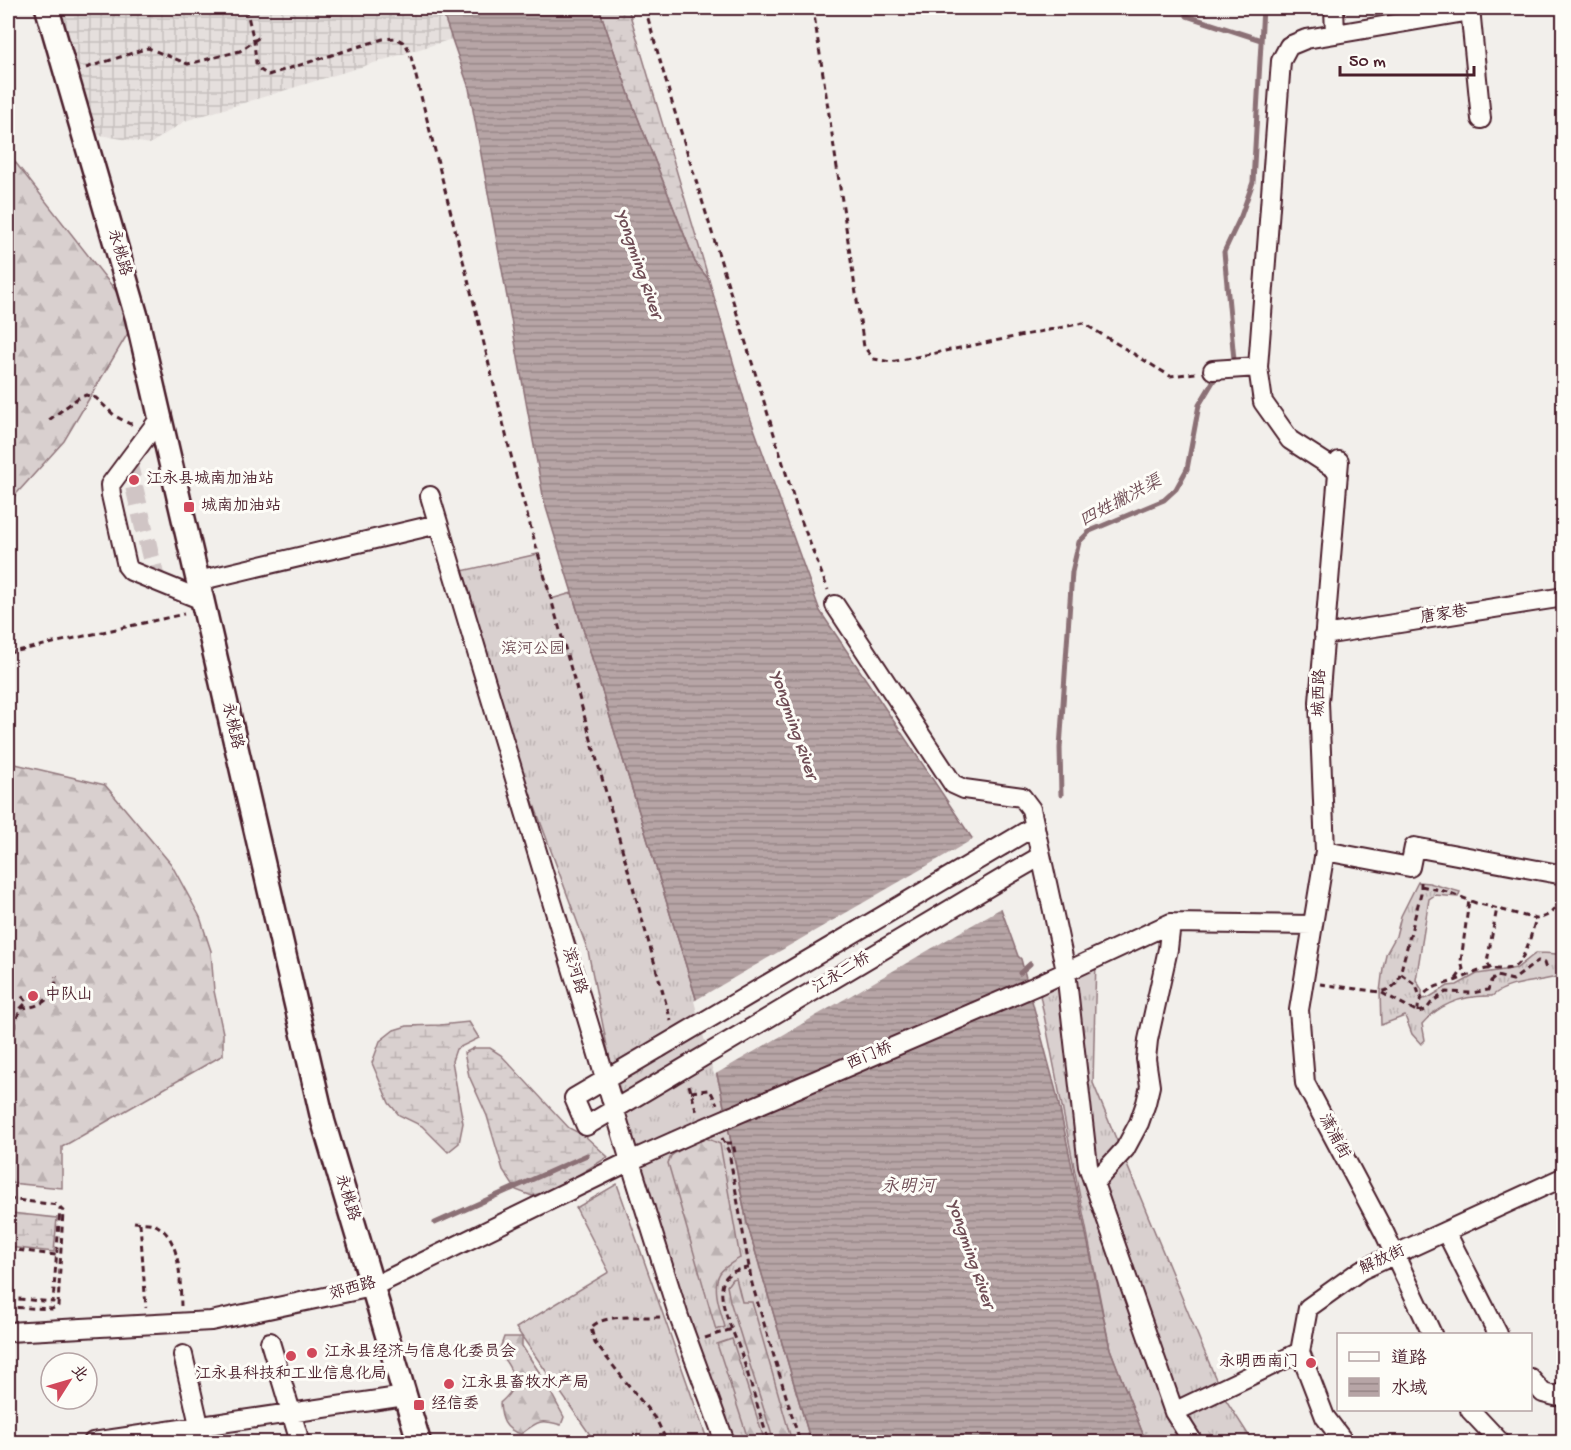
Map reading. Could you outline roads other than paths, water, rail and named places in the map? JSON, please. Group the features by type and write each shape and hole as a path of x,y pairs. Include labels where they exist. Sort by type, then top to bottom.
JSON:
{"main road":[{"name":"永桃路","path":"47,8 137,318 323,1121 419,1443"}],"street":[{"path":"1334,8 1335,34"},
{"path":"1213,370 1249,368 1281,62 1289,46 1306,39 1335,34 1387,16 1468,9 1481,119"},
{"name":"城西路","path":"1249,368 1263,402 1290,440 1338,466 1319,702 1325,851 1312,925"},
{"path":"160,418 110,485 127,566 131,571 202,597 438,524"},
{"name":"滨河路","path":"430,496 630,1161 679,1317 724,1443"},
{"name":"唐家巷","path":"1324,635 1563,597"},
{"path":"836,605 953,784 964,789 1022,797 1031,809 1066,971 1088,1166 1174,1412 1193,1443"},
{"name":"江永二桥","path":"1035,826 574,1098 586,1125 1041,856"},
{"path":"1325,851 1410,867 1414,847 1563,875"},
{"path":"1094,1183 1125,1149 1139,1123 1146,1103 1150,1086 1146,1059 1148,1040 1168,949 1171,923 1312,925"},
{"name":"西门桥","path":"709,1132 1171,923"},
{"name":"潇浦街","path":"1312,925 1299,1010 1305,1083 1395,1256 1431,1333"},
{"name":"郊西路","path":"8,1332 211,1321 372,1287 630,1161 709,1132"},
{"name":"解放街","path":"1300,1352 1308,1308 1361,1270 1563,1178"},
{"path":"1446,1232 1497,1333"},
{"path":"270,1342 300,1443"},
{"path":"1174,1412 1300,1352 1325,1417 1344,1443"},
{"path":"183,1355 201,1435"},
{"path":"1532,1380 1543,1393 1555,1396 1563,1392"},
{"path":"99,1442 201,1435 291,1413 405,1396"},
{"path":"1471,1411 1500,1443"}],"water":[{"name":"永明河","path":"441,8 599,8 632,103 695,262 709,280 747,409 820,611 980,850 1021,959 1057,1095 1110,1349 1146,1442 811,1442 747,1223 721,1091 706,1031 544,501 469,88"}],"waterway":[{"name":"四姓撇洪渠","path":"1182,8 1187,16 1261,40"},
{"name":"四姓撇洪渠","path":"1231,364 1234,360 1224,252 1241,216 1253,182 1263,8"},
{"name":"四姓撇洪渠","path":"1061,795 1060,748 1072,572 1079,542 1090,531 1164,500 1176,489 1187,469 1199,405 1220,374"},
{"path":"1020,973 1030,964"},
{"path":"435,1223 587,1155"}],"tunnel":[{"path":"128,461 157,583"}],"place":[{"name":"江永县城南加油站","path":"134,480"},
{"name":"城南加油站","path":"189,507"},
{"name":"中队山","path":"33,996"},
{"name":"江永县经济与信息化委员会","path":"312,1353"},
{"name":"江永县科技和工业信息化局","path":"291,1356"},
{"name":"永明西南门","path":"1311,1363"},
{"name":"江永县畜牧水产局","path":"449,1384"},
{"name":"经信委","path":"419,1405"}],"water label":[{"name":"Yongming River","path":"638,264"},
{"name":"Yongming River","path":"793,725"},
{"name":"Yongming River","path":"970,1254"}],"park label":[{"name":"滨河公园","path":"533,650"}]}
